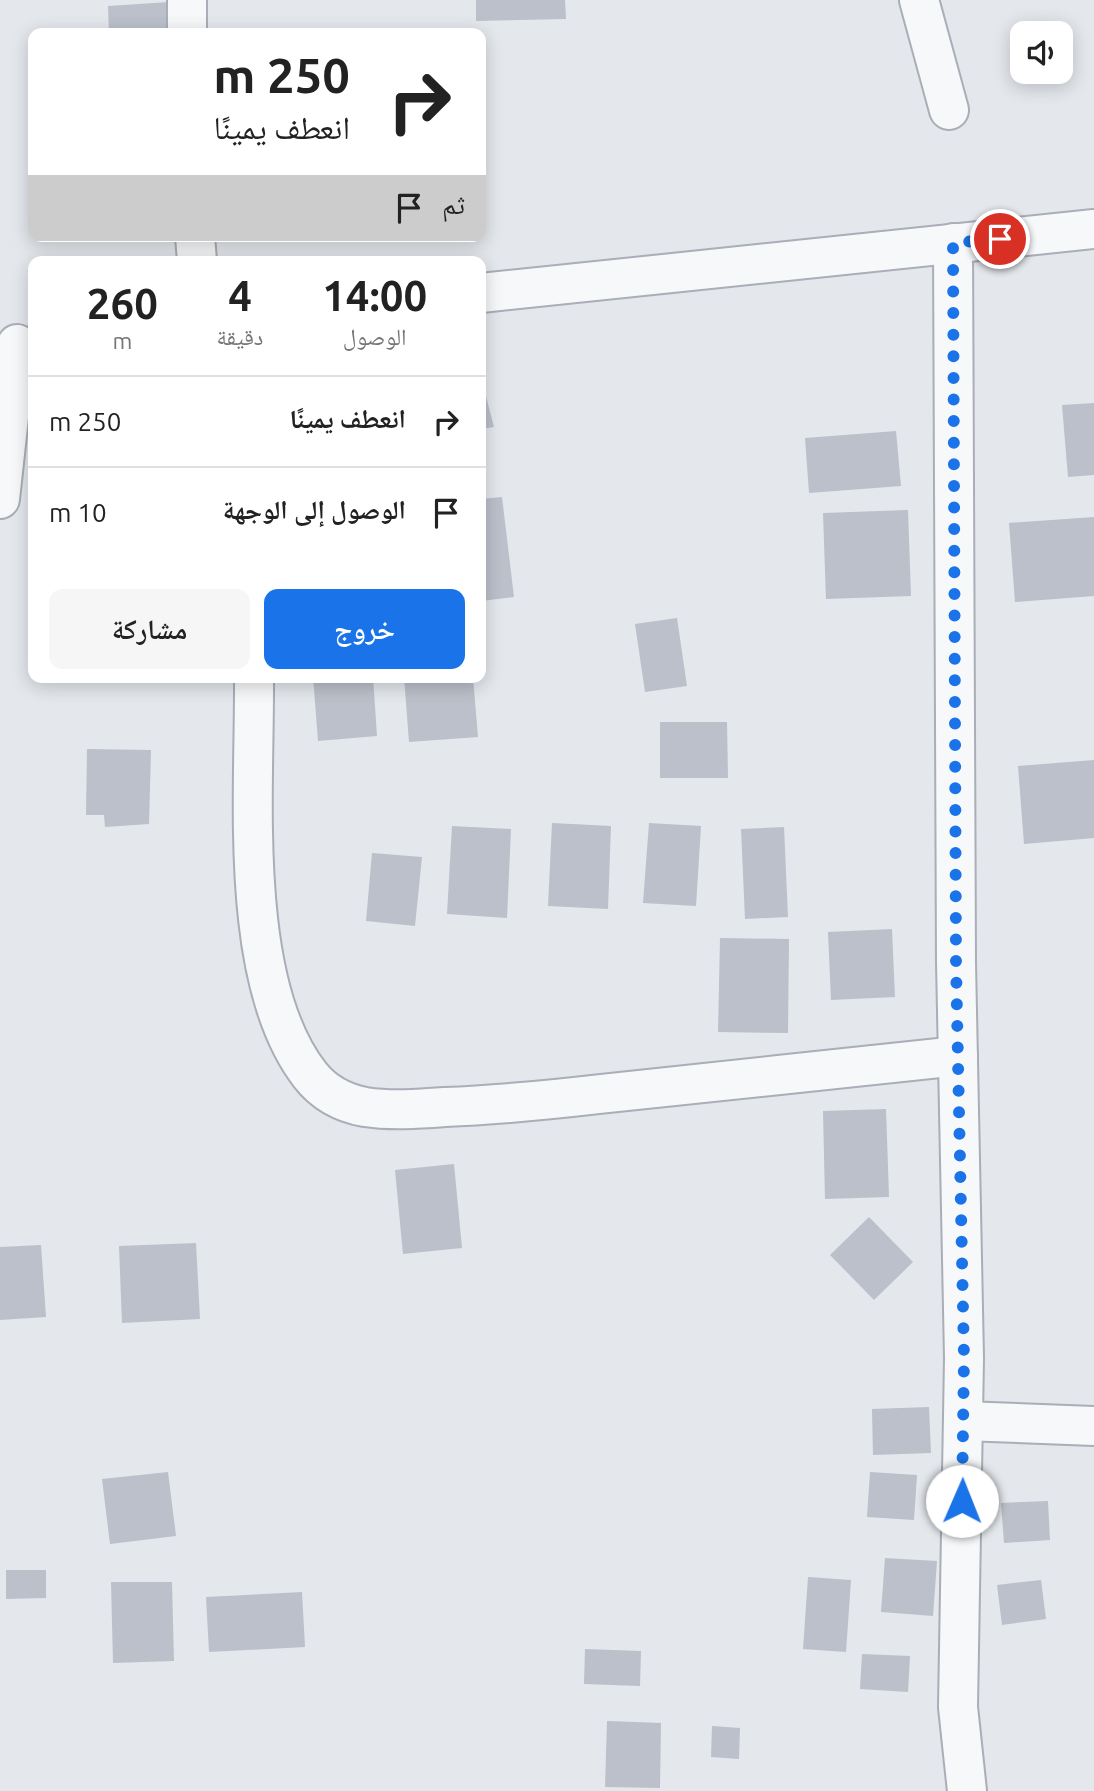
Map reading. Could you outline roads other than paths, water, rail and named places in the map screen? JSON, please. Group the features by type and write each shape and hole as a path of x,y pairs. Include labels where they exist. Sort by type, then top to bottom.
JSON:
{"street":[{"path":"187,0 187,28"},
{"path":"919,0 949,110"},
{"path":"486,292 1094,229"},
{"path":"953,243 963,1421 958,1707 967,1791"},
{"path":"0,499 17,343"},
{"path":"254,683 255,892 264,958 281,1023 295,1051 310,1075 340,1100 362,1107 392,1110 509,1105 958,1056"},
{"path":"963,1421 1094,1426"}]}
